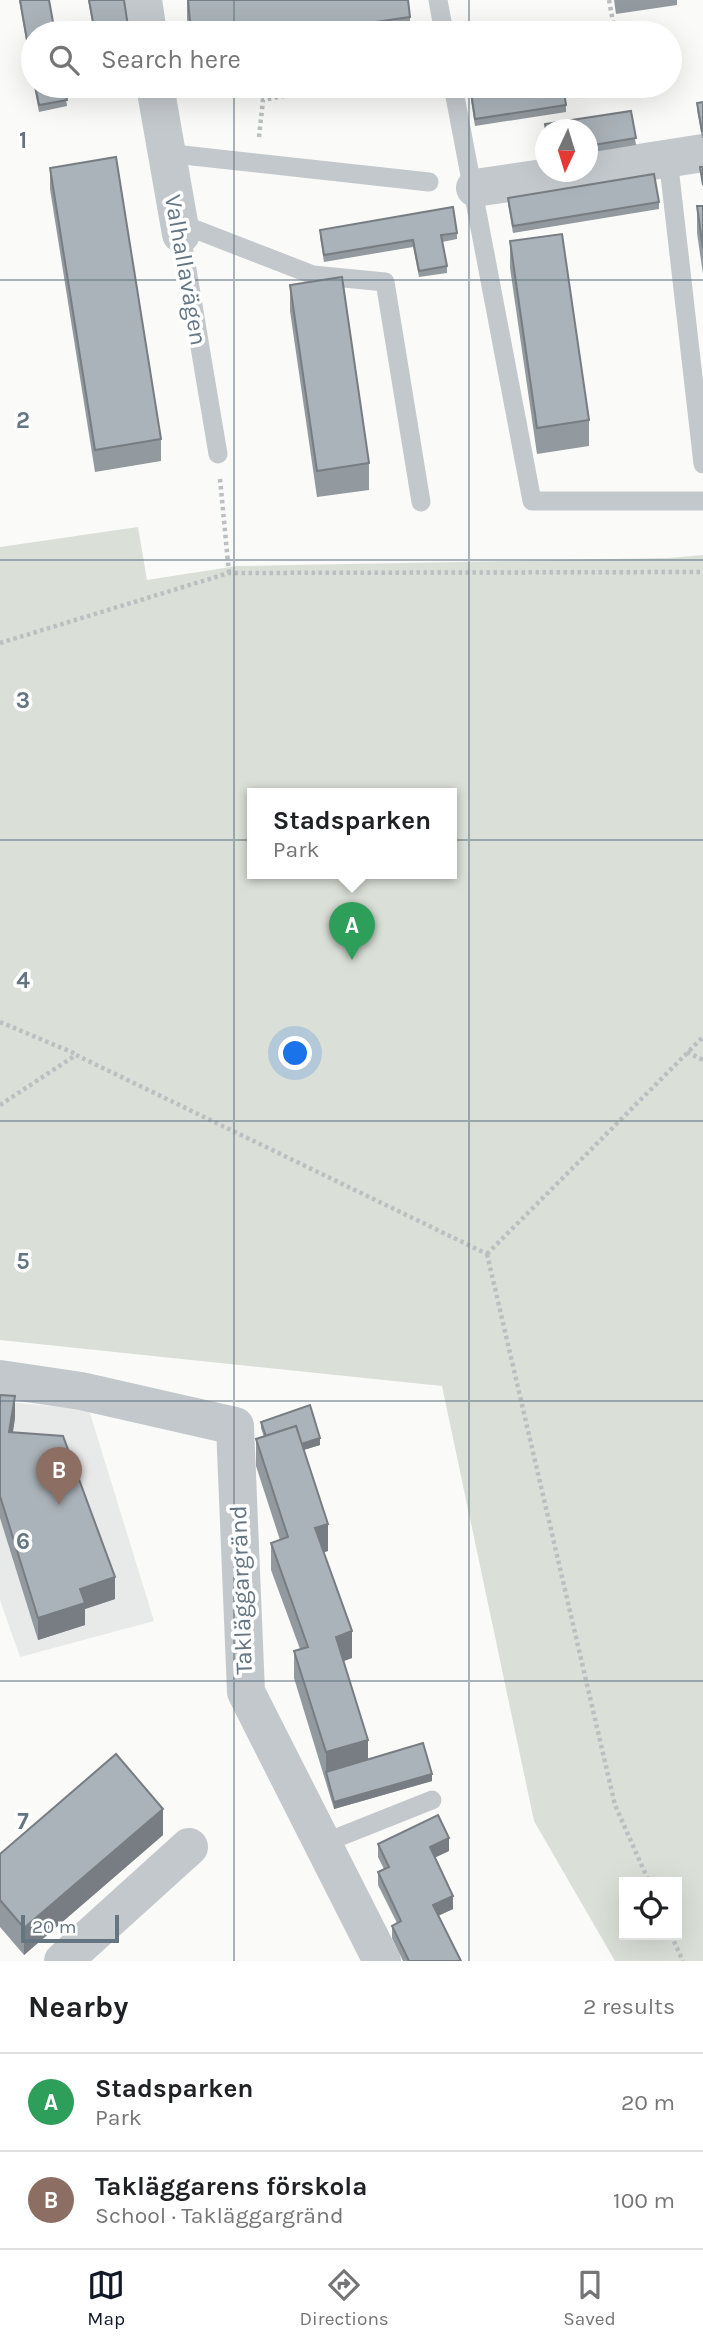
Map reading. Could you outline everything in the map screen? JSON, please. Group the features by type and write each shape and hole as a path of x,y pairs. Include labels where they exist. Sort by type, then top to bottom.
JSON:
{"street":[{"path":"143,0 146,21"},
{"name":"Valhallavägen","path":"157,98 180,229"},
{"path":"598,169 686,156"},
{"path":"475,188 535,179"},
{"name":"Takläggargränd","path":"0,1379 81,1391 234,1426 246,1692 382,1961"},
{"path":"63,1961 189,1847"}],"lane":[{"path":"439,0 442,21"},
{"path":"456,98 475,188 532,501 703,501"},
{"path":"165,153 429,182"},
{"path":"686,156 703,464"},
{"path":"180,229 313,275 385,282 421,502"},
{"name":"Valhallavägen","path":"180,229 218,454"},
{"path":"324,1843 432,1800"}],"path":[{"path":"609,0 613,21"},
{"path":"256,163 263,100 273,98"},
{"path":"218,454 229,573"},
{"path":"0,643 229,573 703,572"},
{"path":"0,1022 76,1055 488,1254"},
{"path":"488,1254 703,1037"},
{"path":"687,1052 703,1060"},
{"path":"0,1105 76,1055"},
{"path":"488,1254 615,1805 647,1877"},
{"path":"673,1940 683,1961"}],"shaded area":[{"path":"138,527 147,580 237,566 669,558 703,555 703,1961 615,1961 534,1821 442,1386 0,1340 0,547"},
{"path":"0,1401 89,1410 154,1621 20,1657 0,1600"}],"building":[{"path":"20,0 49,0 53,21 24,21"},
{"path":"89,0 124,0 127,21 93,21"},
{"path":"188,0 408,0 410,17 382,21 190,21"},
{"path":"38,98 67,98 67,100 39,105"},
{"path":"472,98 565,98 566,105 475,119"},
{"path":"703,102 703,131 702,131 697,103"},
{"path":"631,111 636,138 598,144 598,119 578,119"},
{"path":"116,157 161,439 95,450 50,168"},
{"path":"654,174 659,202 513,226 508,198"},
{"path":"697,206 703,206 703,248"},
{"path":"453,207 457,233 441,235 447,266 419,271 413,240 324,255 320,230"},
{"path":"562,234 589,420 537,428 510,241"},
{"path":"342,277 369,463 317,471 290,285"},
{"path":"0,1395 15,1396 9,1432 63,1436 115,1577 80,1589 85,1603 38,1618 0,1496"},
{"path":"310,1405 320,1438 301,1444 296,1426 266,1436 261,1422"},
{"path":"296,1426 328,1524 315,1528 352,1631 336,1637 368,1740 326,1752 294,1651 308,1647 271,1543 288,1537 256,1439"},
{"path":"423,1743 432,1774 334,1802 326,1772"},
{"path":"116,1754 163,1809 24,1928 0,1900 0,1854"},
{"path":"438,1815 449,1838 430,1847 453,1896 433,1905 461,1961 409,1961 392,1926 401,1921 378,1872 389,1867 378,1844"}],"place":[{"name":"Stadsparken","path":"352,960"},
{"name":"Takläggarens förskola","path":"59,1505"}]}
